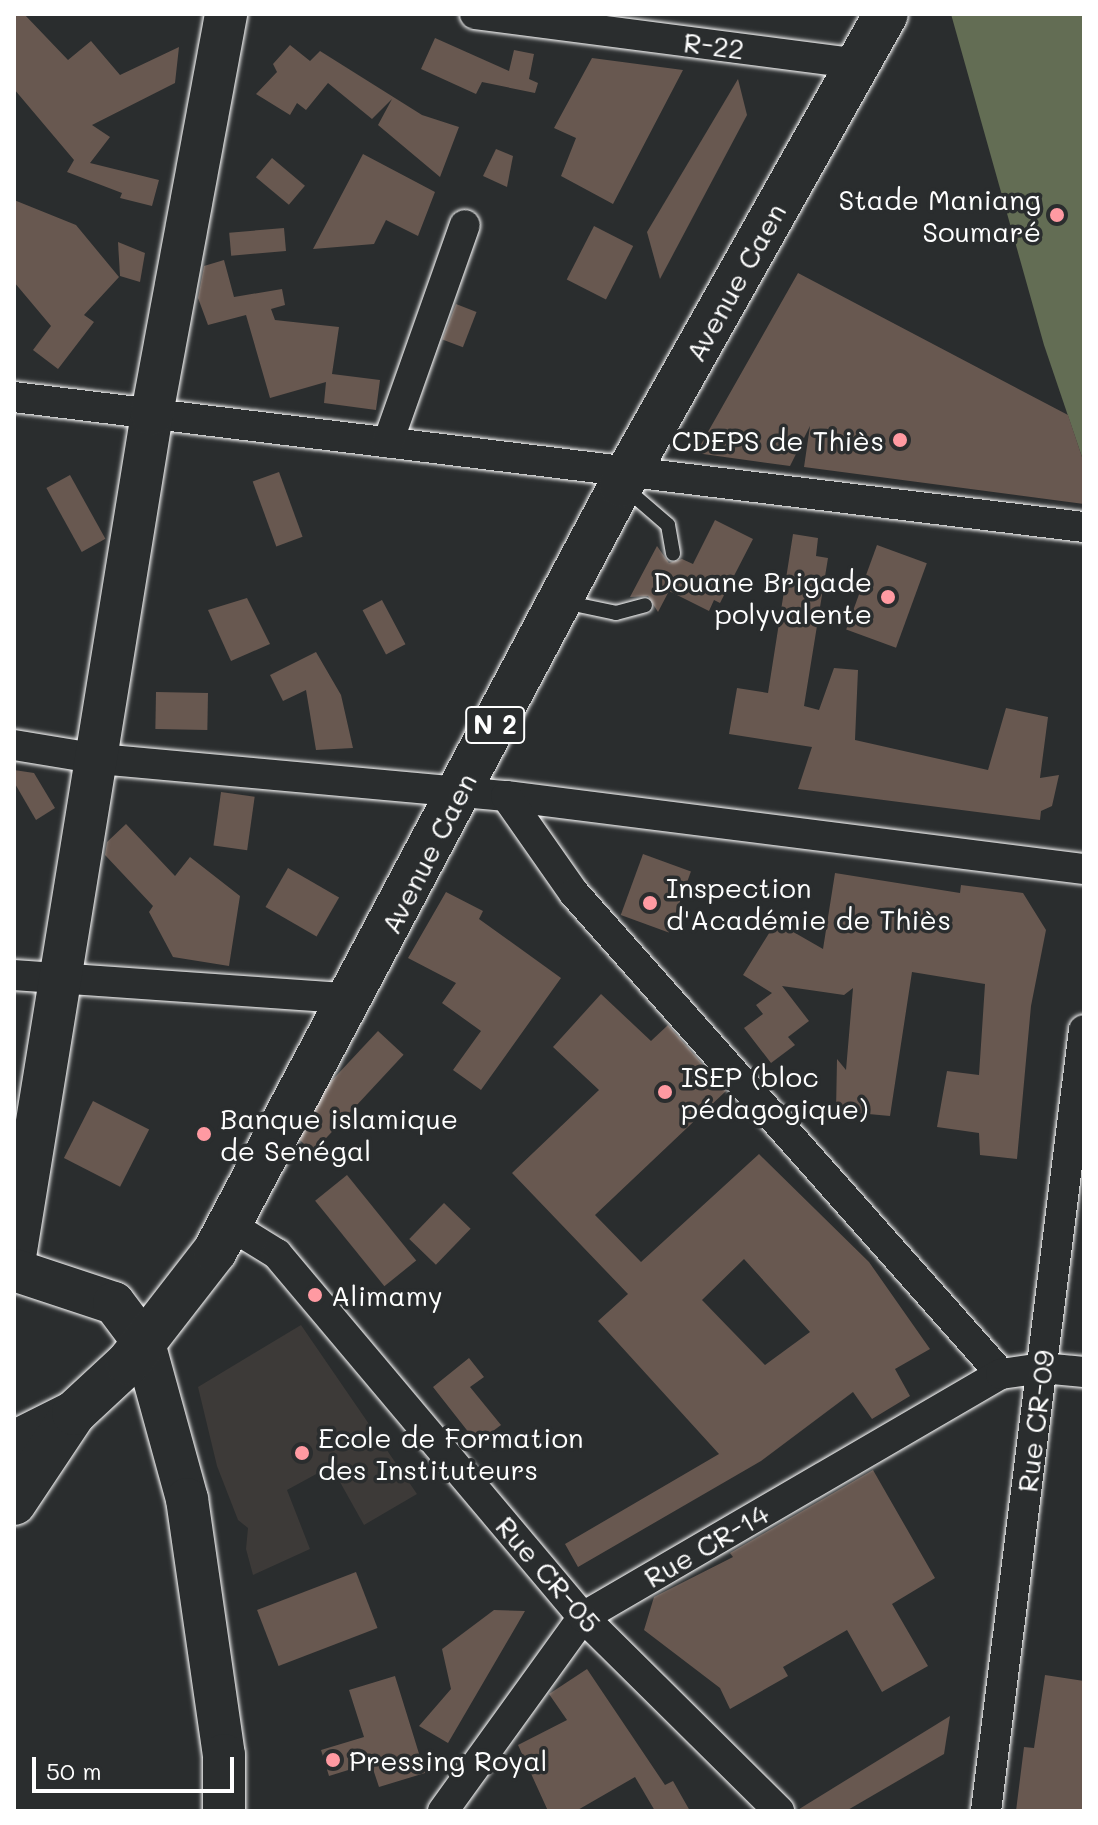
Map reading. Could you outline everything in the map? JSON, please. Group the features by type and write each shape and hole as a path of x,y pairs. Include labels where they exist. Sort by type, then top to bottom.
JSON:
{"highway":[{"name":"Avenue Caen","path":"14,1503 74,1413 144,1343 230,1225 353,999 625,478 886,14"},
{"name":"Avenue Caen","path":"14,1443 74,1413"}],"street":[{"path":"14,1263 99,759 152,414 226,14"},
{"name":"R-22","path":"475,14 858,64"},
{"path":"388,442 465,225"},
{"path":"14,397 388,442 625,478 1084,527"},
{"path":"14,745 99,759 458,796 506,796 1084,869"},
{"path":"506,796 574,893 1001,1374"},
{"path":"14,975 353,999"},
{"name":"Rue CR-09","path":"986,1811 1084,1030"},
{"name":"Rue CR-05","path":"230,1225 277,1254 583,1617 779,1811"},
{"path":"14,1270 114,1303 144,1343 187,1499 224,1755 224,1811"},
{"name":"Rue CR-14","path":"443,1811 583,1617 1001,1374 1042,1368 1084,1372"},
{"path":"224,1755 256,1811"}],"lane":[{"path":"625,478 668,525 673,554"},
{"path":"560,601 616,613 645,605"}],"shaded area":[{"name":"Ecole de Formation des Instituteurs","path":"301,1325 417,1494 364,1525 331,1466 287,1490 310,1549 253,1575 246,1549 248,1528 238,1520 217,1466 198,1387"}],"green space":[{"name":"Stade Maniang Soumaré","path":"951,14 1084,14 1084,463 1044,345"}],"building":[{"path":"14,14 24,14 68,60 91,41 120,75 179,47 175,83 92,125 110,137 90,163 159,180 152,206 120,198 122,193 67,172 74,160 14,89"},
{"path":"435,38 509,71 514,50 534,54 529,79 538,83 535,93 482,82 476,94 421,69"},
{"path":"290,45 310,61 320,51 422,115 459,127 440,177 378,125 392,99 372,119 328,83 306,110 297,103 290,115 256,94 277,72 273,64"},
{"path":"592,58 683,70 613,204 561,176 576,138 554,128"},
{"path":"738,79 747,115 660,279 647,232"},
{"path":"496,149 513,156 507,187 483,176"},
{"path":"363,154 435,192 418,236 386,220 374,244 313,249"},
{"path":"272,158 305,186 289,205 256,177"},
{"path":"14,200 76,225 119,277 84,315 94,322 58,369 33,350 51,326 14,282"},
{"path":"594,226 633,246 606,299 567,279"},
{"path":"284,228 286,251 231,256 229,233"},
{"path":"118,242 145,253 140,282 120,276"},
{"path":"224,260 234,297 282,289 285,305 271,309 275,320 339,327 332,374 380,380 376,410 324,403 326,382 270,398 246,315 208,325 198,298 204,266"},
{"name":"CDEPS de Thiès","path":"798,273 1068,415 1084,463 1084,504 804,467 810,426 790,466 696,453"},
{"path":"456,304 477,312 463,347 442,339"},
{"path":"279,472 303,537 276,546 253,482"},
{"path":"70,475 105,539 82,552 46,488"},
{"path":"715,520 753,539 720,603 714,600 709,611 669,591 658,612 648,596 630,597 657,546 669,563 682,559 693,564"},
{"path":"793,534 818,538 816,556 828,558 804,706 819,710 834,668 858,670 855,740 988,770 1006,708 1048,717 1040,778 1059,775 1052,806 1041,811 1040,820 798,789 812,747 729,734 737,688 768,693"},
{"path":"877,545 927,563 896,648 846,630"},
{"path":"247,598 270,644 231,661 208,610"},
{"path":"382,600 405,644 386,654 363,610"},
{"path":"316,652 341,695 353,748 316,750 306,690 283,701 270,675"},
{"path":"156,692 208,693 207,730 155,729"},
{"path":"14,770 34,773 55,808 36,820 14,782"},
{"path":"221,792 255,797 247,850 213,845"},
{"path":"126,824 175,876 190,857 240,896 229,966 173,957 149,912 153,906 105,855 107,842"},
{"name":"Inspection d'Académie de Thiès","path":"643,854 691,871 669,933 621,915"},
{"path":"288,868 339,898 317,936 266,907"},
{"path":"835,873 960,893 961,885 1023,893 1046,930 1031,1006 1017,1159 980,1155 979,1133 937,1127 947,1071 979,1075 985,984 912,972 890,1116 836,1111 837,1059 846,1070 853,988 844,995 782,986 809,1021 788,1037 795,1045 771,1063 744,1028 763,1014 756,1005 772,993 743,975 776,922 823,949"},
{"path":"446,892 483,911 479,919 561,978 481,1090 453,1070 481,1031 442,1003 456,983 408,958"},
{"path":"601,994 651,1041 668,1025 726,1091 595,1215 641,1262 759,1154 869,1262 930,1349 895,1369 910,1396 872,1419 853,1392 761,1461 578,1567 565,1544 719,1454 598,1321 628,1294 512,1173 599,1090 553,1047","holes":["744,1259 810,1332 765,1365 702,1300"]},
{"path":"378,1031 404,1055 313,1152 287,1128"},
{"path":"93,1101 149,1130 120,1187 64,1158"},
{"path":"347,1175 416,1260 384,1286 315,1201"},
{"path":"444,1203 471,1229 436,1265 409,1239"},
{"path":"469,1358 484,1377 470,1387 501,1425 477,1443 433,1387"},
{"path":"873,1470 935,1578 892,1604 928,1666 882,1692 847,1630 783,1667 788,1676 730,1709 720,1688 644,1630 654,1597 733,1557 730,1553"},
{"path":"356,1572 378,1628 279,1666 257,1610"},
{"path":"494,1610 525,1611 448,1743 419,1726 451,1689 442,1649"},
{"path":"587,1669 665,1785 673,1781 690,1811 655,1811 635,1777 576,1811 548,1811 518,1745 567,1720 549,1694"},
{"path":"1045,1675 1084,1681 1084,1811 1016,1811 1024,1747 1034,1748"},
{"path":"395,1676 425,1773 379,1787 371,1763 329,1776 321,1750 364,1737 349,1690"},
{"path":"950,1716 944,1754 846,1811 796,1811"}],"place":[{"name":"Stade Maniang Soumaré","path":"1057,215"},
{"name":"CDEPS de Thiès","path":"900,440"},
{"name":"Douane Brigade polyvalente","path":"888,597"},
{"name":"Inspection d'Académie de Thiès","path":"650,903"},
{"name":"ISEP (bloc pédagogique)","path":"665,1092"},
{"name":"Banque islamique de Senégal","path":"204,1134"},
{"name":"Alimamy","path":"315,1295"},
{"name":"Ecole de Formation des Instituteurs","path":"302,1453"},
{"name":"Pressing Royal","path":"333,1760"}]}
